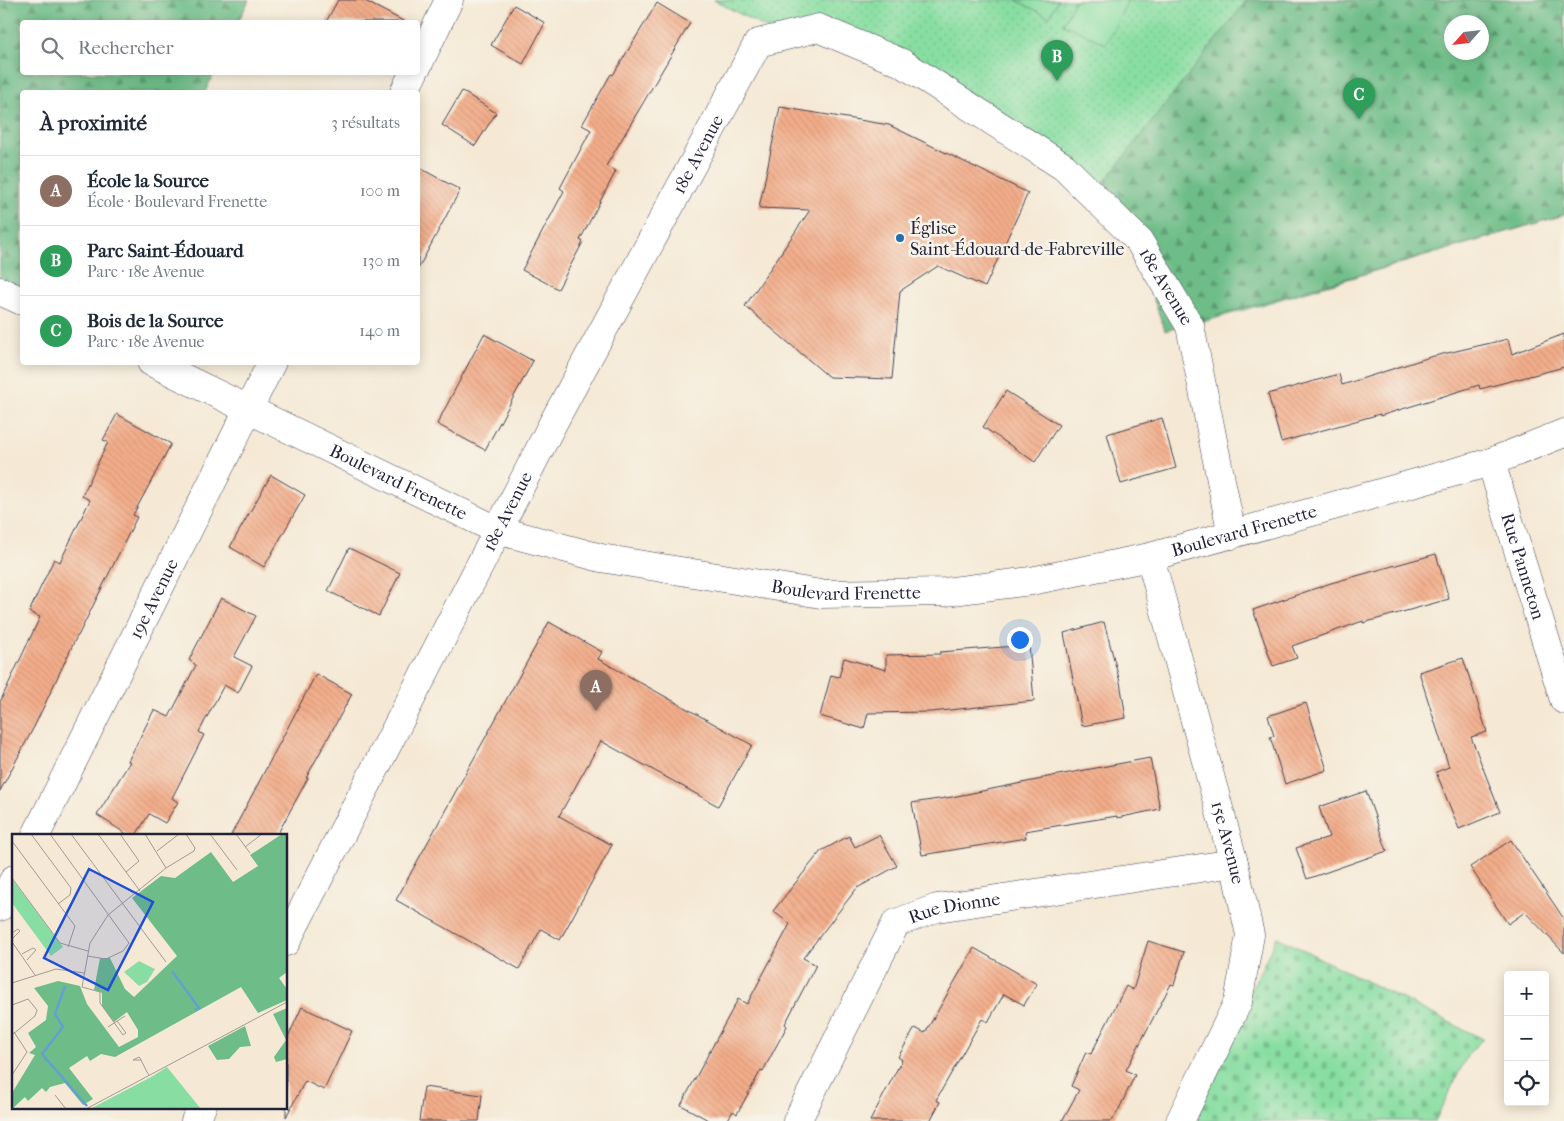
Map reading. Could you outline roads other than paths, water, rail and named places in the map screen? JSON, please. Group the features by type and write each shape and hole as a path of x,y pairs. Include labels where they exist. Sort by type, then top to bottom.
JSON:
{"street":[{"path":"420,61 449,0"},
{"name":"18e Avenue","path":"288,938 497,530 758,43 818,28 902,63 1064,167 1139,241 1190,326 1232,535"},
{"path":"405,90 412,75"},
{"path":"0,291 20,301"},
{"name":"Boulevard Frenette","path":"158,365 497,530 602,558 822,594 945,592 1031,581 1150,557 1491,462 1564,433"},
{"name":"19e Avenue","path":"36,834 271,365"},
{"name":"Rue Panneton","path":"1491,462 1564,700"},
{"name":"15e Avenue","path":"1150,557 1234,863 1250,935 1238,1002 1180,1121"},
{"name":"Rue Dionne","path":"798,1121 896,923 937,908 1234,863"},
{"path":"0,907 12,884"},
{"path":"195,1121 202,1108"}],"place":[{"name":"Parc Saint-Édouard","path":"1057,81"},
{"name":"Bois de la Source","path":"1359,119"},
{"name":"Église Saint-Édouard-de-Fabreville","path":"900,238"},
{"name":"École la Source","path":"596,711"}]}
